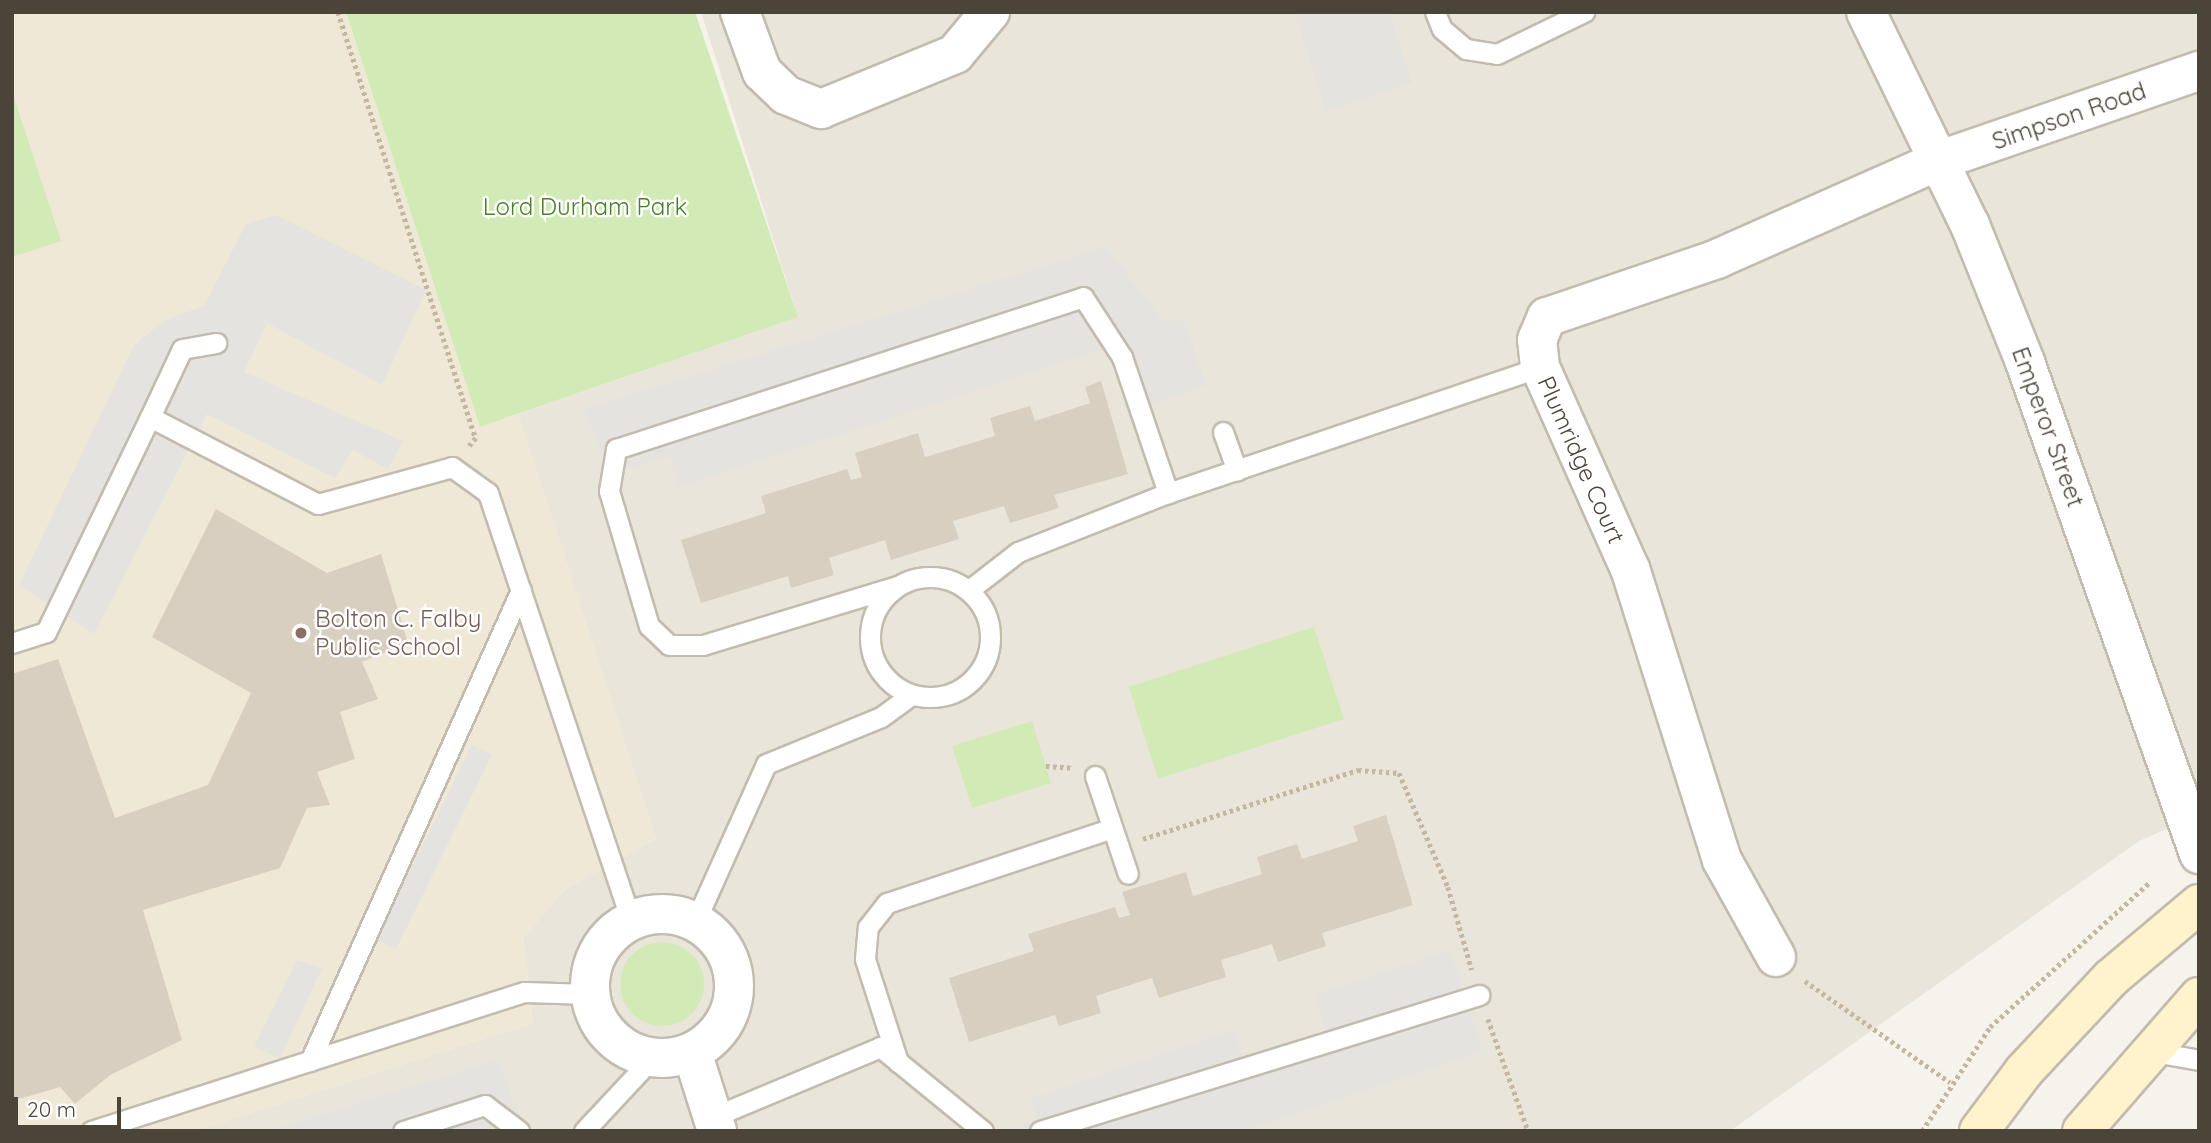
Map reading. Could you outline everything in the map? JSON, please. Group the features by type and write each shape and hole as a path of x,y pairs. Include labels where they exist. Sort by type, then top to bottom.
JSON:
{"main road":[{"path":"1979,1131 2024,1071 2111,978 2199,904"},
{"path":"2082,1131 2145,1051 2199,996"}],"street":[{"path":"740,12 762,72 786,95 821,109 955,54 990,12"},
{"name":"Emperor Street","path":"1866,12 1940,160 2025,362 2199,854"},
{"name":"Simpson Road","path":"1940,160 2199,71"},
{"name":"Plumridge Court","path":"1776,957 1722,860 1630,569 1539,367 1537,340 1547,317 1717,259 1940,160"},
{"path":"670,914 695,922 721,945 735,990 716,1034 692,1052 652,1058 611,1037 591,994 599,951 631,921 670,914"},
{"path":"692,1052 715,1124"}],"lane":[{"path":"1435,12 1441,29 1466,49 1497,54 1550,19 1584,12"},
{"path":"897,586 873,615 872,653 892,685 911,695 953,694 984,666 990,625 969,590 934,576 897,586 703,645 669,645 649,626 609,491 616,449 1083,297 1122,357 1168,493"},
{"path":"12,643 46,632 182,349 216,343"},
{"path":"969,590 1018,552 1168,493 1539,367"},
{"path":"150,417 318,504 452,467 488,493 631,921"},
{"path":"1223,432 1237,471"},
{"path":"310,1061 521,590"},
{"path":"695,922 766,764 881,717 911,695"},
{"path":"1096,776 1128,874"},
{"path":"898,1062 865,959 868,927 887,903 1112,828"},
{"path":"90,1131 524,992 591,994"},
{"path":"1040,1131 1479,995"},
{"path":"715,1124 880,1047 983,1131"},
{"path":"2145,1051 2199,1060"},
{"path":"584,1131 652,1058"},
{"path":"403,1131 485,1105 519,1131"}],"path":[{"path":"338,12 476,438 452,467"},
{"path":"1119,847 1357,771 1399,773 1448,887 1479,995 1528,1131"},
{"path":"1922,1131 1950,1082 1990,1027 2150,882"},
{"path":"1776,957 1836,1006 1950,1082"}],"shaded area":[{"name":"Bolton C. Falby Public School","path":"12,12 346,12 480,427 518,414 656,839 565,889 523,938 533,1023 194,1131 12,1131"},
{"path":"701,12 2199,12 2199,815 2139,841 1730,1131 194,1131 533,1023 523,938 565,889 656,839 518,414 798,317"},
{"path":"1294,12 1389,12 1412,83 1326,111"},
{"path":"276,215 426,290 382,385 267,323 244,372 403,441 388,469 353,450 335,478 207,414 94,634 19,585 134,345 165,320 204,306 246,224"},
{"path":"1106,247 1163,321 1184,321 1206,385 1148,406 1123,343 678,487 670,456 611,474 584,409"},
{"path":"472,745 492,755 396,949 376,939"},
{"path":"1450,950 1483,1051 1244,1131 1008,1131 1038,1121 1030,1099 1234,1030 1243,1059 1326,1032 1314,995"},
{"path":"297,960 322,968 280,1059 254,1046"},
{"path":"497,1060 520,1117 481,1131 269,1131"}],"green space":[{"name":"Lord Durham Park","path":"346,12 695,12 798,317 480,427"},
{"path":"12,92 61,241 12,257"},
{"path":"1314,627 1344,719 1158,779 1129,687"},
{"path":"1032,721 1051,783 972,808 952,746"},
{"path":"662,942 678,945 692,954 701,968 704,984 701,1000 692,1014 678,1023 662,1026 646,1023 632,1014 623,1000 620,984 623,968 632,954 646,945"}],"building":[{"path":"1101,381 1128,474 1054,495 1059,508 1010,523 1004,506 953,521 959,539 891,560 885,540 829,558 834,575 791,588 788,576 701,603 681,540 766,513 761,496 847,469 851,480 862,477 855,453 918,433 925,457 995,436 990,418 1030,406 1035,421 1090,403 1085,387"},
{"path":"216,509 327,573 381,554 408,643 362,662 378,699 340,712 355,759 317,772 330,805 307,808 280,868 143,910 182,1040 110,1075 75,1104 60,1087 12,1101 12,674 58,659 115,818 208,785 251,693 152,637"},
{"path":"1386,815 1413,905 1322,933 1326,946 1278,962 1272,944 1221,960 1226,977 1159,998 1152,978 1096,996 1101,1013 1059,1026 1055,1015 969,1042 949,978 1034,951 1028,934 1115,907 1119,918 1130,915 1122,892 1186,872 1193,896 1262,874 1257,857 1297,844 1302,859 1358,841 1353,826"}],"place":[{"name":"Bolton C. Falby Public School","path":"301,633"}]}
